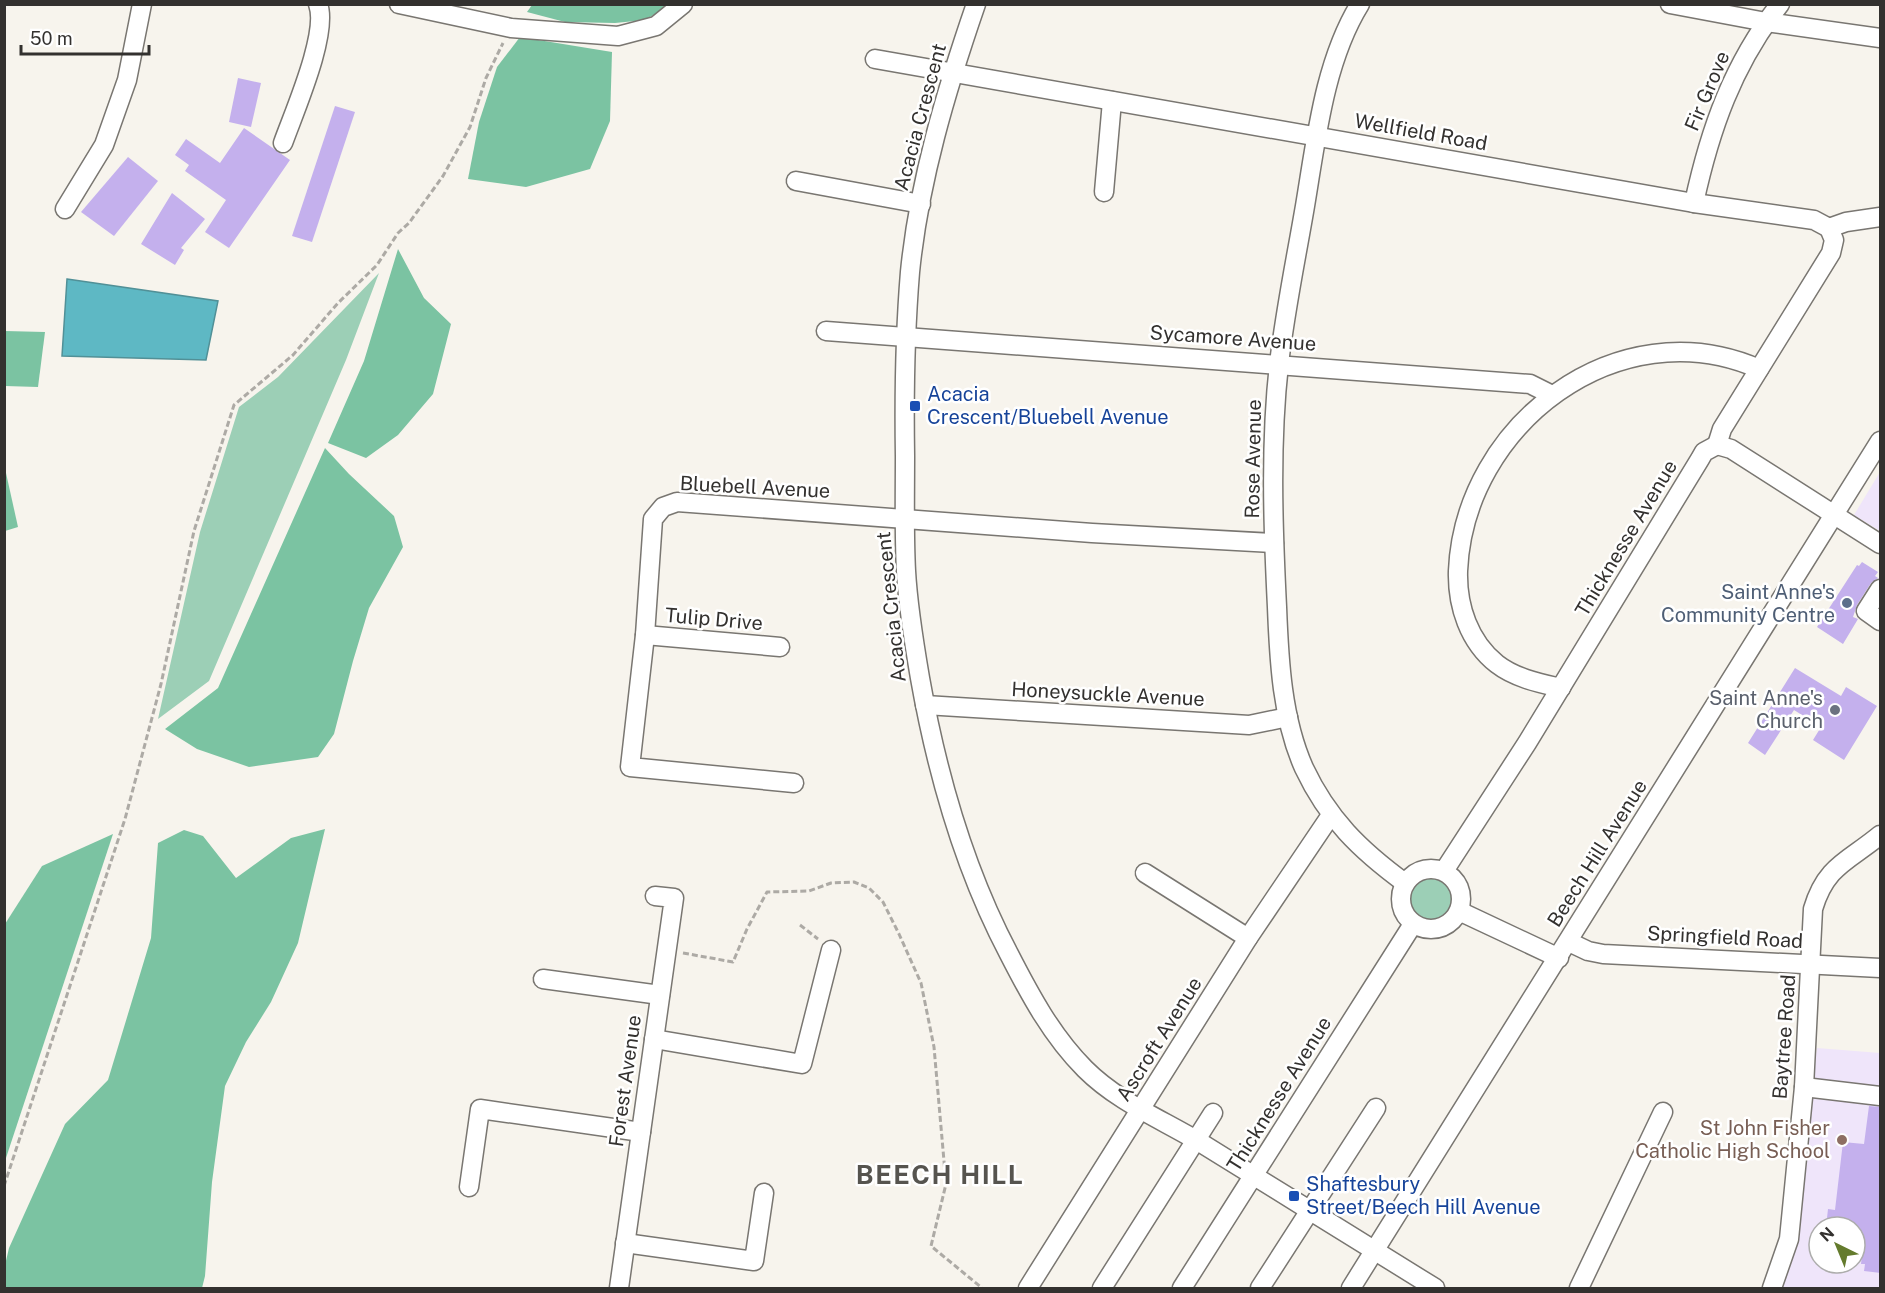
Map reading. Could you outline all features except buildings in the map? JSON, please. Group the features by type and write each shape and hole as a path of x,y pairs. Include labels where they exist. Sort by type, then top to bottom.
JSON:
{"street":[{"path":"65,209 104,145 127,80 142,4"},
{"path":"283,143 319,36 321,12 318,4"},
{"path":"399,4 511,28 618,36 656,26 683,4"},
{"name":"Acacia Crescent","path":"976,4 952,73 934,140 921,204 910,270 904,422 906,573 915,648 937,763 955,825 982,898 1015,966 1061,1042 1085,1068 1107,1088 1140,1110 1196,1140 1435,1288"},
{"name":"Rose Avenue","path":"1360,4 1351,19 1333,65 1317,136 1279,364 1274,450 1274,543 1279,641 1287,717 1304,767 1331,815 1354,842 1405,883"},
{"path":"1670,4 1766,22 1881,38"},
{"name":"Fir Grove","path":"1695,202 1704,157 1723,103 1752,41 1779,4"},
{"name":"Wellfield Road","path":"875,59 1695,202 1814,220 1829,228"},
{"path":"1104,192 1113,101"},
{"path":"796,181 921,204"},
{"path":"1829,228 1846,222 1881,217"},
{"name":"Thicknesse Avenue","path":"1444,871 1561,688 1704,452 1717,445 1722,429 1831,253 1834,240 1829,228"},
{"name":"Sycamore Avenue","path":"826,331 1530,384 1552,395"},
{"path":"1561,688 1514,674 1487,656 1476,642 1467,624 1458,584 1459,556 1464,527 1473,499 1485,474 1519,426 1552,395 1587,373 1612,363 1670,352 1725,357 1759,369"},
{"name":"Beech Hill Avenue","path":"1351,1288 1881,441"},
{"path":"1717,445 1731,449 1881,544"},
{"name":"Bluebell Avenue","path":"794,783 630,767 645,635 653,519 663,507 677,502 1092,533 1274,543"},
{"path":"1881,589 1866,611 1881,621"},
{"name":"Tulip Drive","path":"645,635 780,647"},
{"name":"Honeysuckle Avenue","path":"925,705 1249,725 1287,717"},
{"name":"Ascroft Avenue","path":"1028,1288 1248,938 1331,815"},
{"name":"Baytree Road","path":"1772,1288 1789,1239 1804,1088 1812,921 1821,888 1837,866 1881,835"},
{"path":"1429,869 1444,871 1454,879 1459,888 1461,897 1459,911 1449,923 1441,927 1432,929 1413,924 1403,910 1401,901 1405,883 1419,871 1429,869"},
{"path":"1145,873 1248,938"},
{"name":"Forest Avenue","path":"619,1288 674,898 655,896"},
{"path":"1459,911 1559,958"},
{"name":"Thicknesse Avenue","path":"1182,1288 1413,924"},
{"name":"Springfield Road","path":"1569,942 1588,951 1603,954 1881,968"},
{"path":"654,1039 802,1064 831,950"},
{"path":"543,979 660,995"},
{"path":"1804,1088 1881,1096"},
{"path":"1260,1288 1376,1108"},
{"path":"469,1187 480,1109 641,1132"},
{"path":"1579,1288 1663,1112"},
{"path":"1102,1288 1214,1113"},
{"path":"625,1243 754,1261 764,1193"}],"path":[{"path":"4,1186 125,819 161,684 194,531 234,405 293,356 338,303 377,266 398,233 409,224 443,176 470,127 486,78 511,28"},
{"path":"667,950 733,962 747,929 767,892 809,891 831,883 854,882 869,888 883,902 921,983 934,1047 946,1184 931,1246 982,1288"},
{"path":"800,925 831,950"}],"shaded area":[{"path":"1880,472 1880,531 1854,515"},
{"name":"St John Fisher Catholic High School","path":"1817,1048 1880,1053 1880,1288 1772,1288 1789,1239"}],"green space":[{"path":"532,5 670,5 645,20 615,23 565,22 527,12"},
{"path":"520,37 612,52 610,121 590,169 526,187 468,179 479,122 497,67"},
{"path":"398,249 424,298 451,324 433,394 398,435 366,458 328,443 364,361"},
{"path":"379,273 346,360 209,681 158,719 200,532 239,407 278,377"},
{"path":"5,331 45,332 38,387 5,386"},
{"path":"325,448 394,516 403,547 369,608 334,734 318,757 249,767 197,749 165,729 218,688"},
{"path":"4,464 18,527 5,531 4,531"},
{"path":"325,829 298,943 271,1002 246,1042 225,1086 212,1182 205,1276 202,1288 5,1288 5,1265 9,1248 65,1124 108,1080 151,938 158,843 184,830 203,836 236,878 291,838"},
{"path":"113,834 5,1161 5,924 42,866"},
{"path":"1430,876 1446,883 1453,899 1446,915 1430,922 1414,915 1407,899 1414,883"}],"water":[{"path":"67,279 218,301 206,360 62,356"}],"place":[{"name":"Acacia Crescent/Bluebell Avenue","path":"915,406"},
{"name":"Saint Anne's Community Centre","path":"1847,603"},
{"name":"Saint Anne's Church","path":"1835,710"},
{"name":"St John Fisher Catholic High School","path":"1842,1140"},
{"name":"Shaftesbury Street/Beech Hill Avenue","path":"1294,1196"}],"district":[{"name":"BEECH HILL","path":"940,1175"}]}
